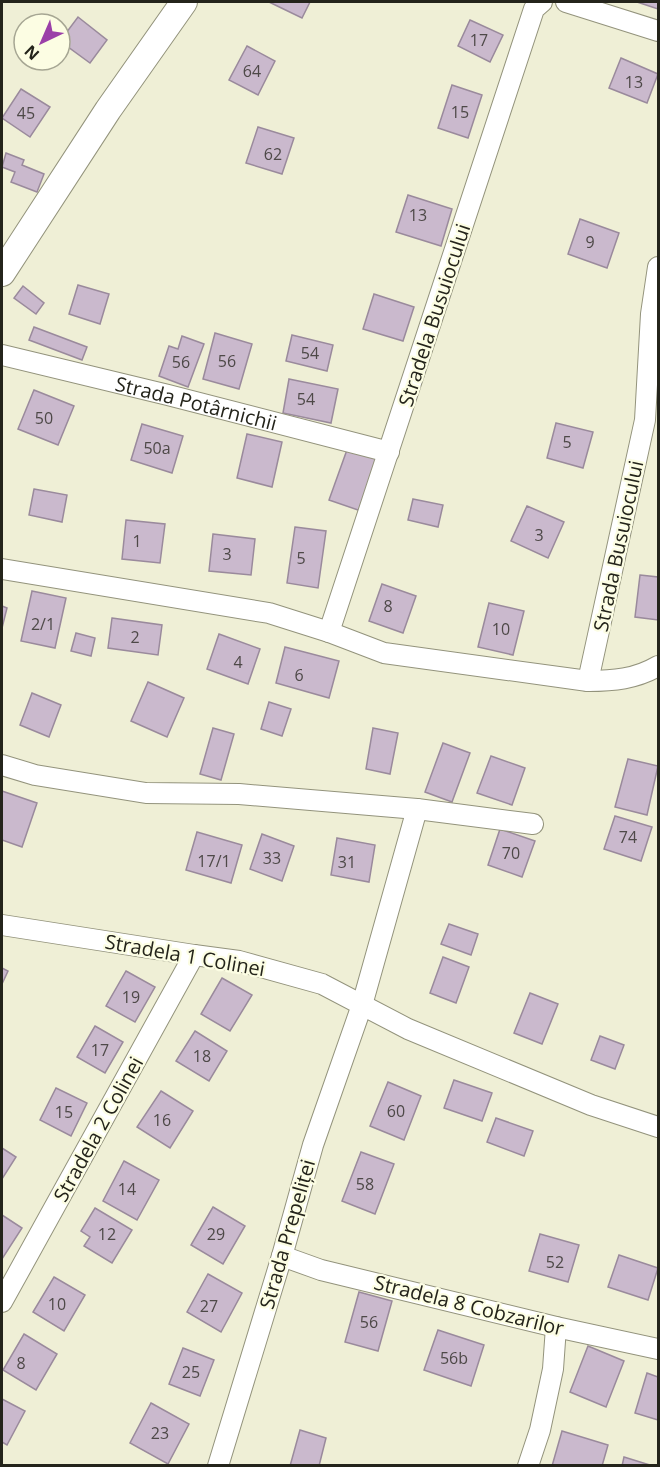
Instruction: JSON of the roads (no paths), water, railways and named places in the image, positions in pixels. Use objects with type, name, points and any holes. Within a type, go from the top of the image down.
[{"type":"street","points":[[2,273],[108,110],[184,2]]},
{"type":"street","name":"Stradela Busuiocului","points":[[329,632],[534,9],[542,2]]},
{"type":"street","points":[[566,2],[658,31]]},
{"type":"street","name":"Strada Busuiocului","points":[[588,681],[645,420],[651,314],[658,267]]},
{"type":"street","name":"Strada Potârnichii","points":[[2,355],[389,452]]},
{"type":"street","points":[[2,569],[269,613],[384,653],[588,681],[627,679],[658,666]]},
{"type":"street","points":[[2,765],[35,775],[146,793],[239,794],[417,809],[533,824]]},
{"type":"street","name":"Strada Prepeliței","points":[[218,1466],[313,1145],[362,1005],[417,809]]},
{"type":"street","name":"Stradela 1 Colinei","points":[[2,924],[194,956],[239,961],[322,984],[362,1005]]},
{"type":"street","name":"Stradela 2 Colinei","points":[[2,1302],[194,956]]},
{"type":"street","points":[[362,1005],[408,1029],[591,1105],[658,1126]]},
{"type":"street","name":"Stradela 8 Cobzarilor","points":[[282,1256],[321,1270],[556,1327],[658,1349]]},
{"type":"street","points":[[528,1466],[540,1430],[554,1369],[556,1327]]}]
